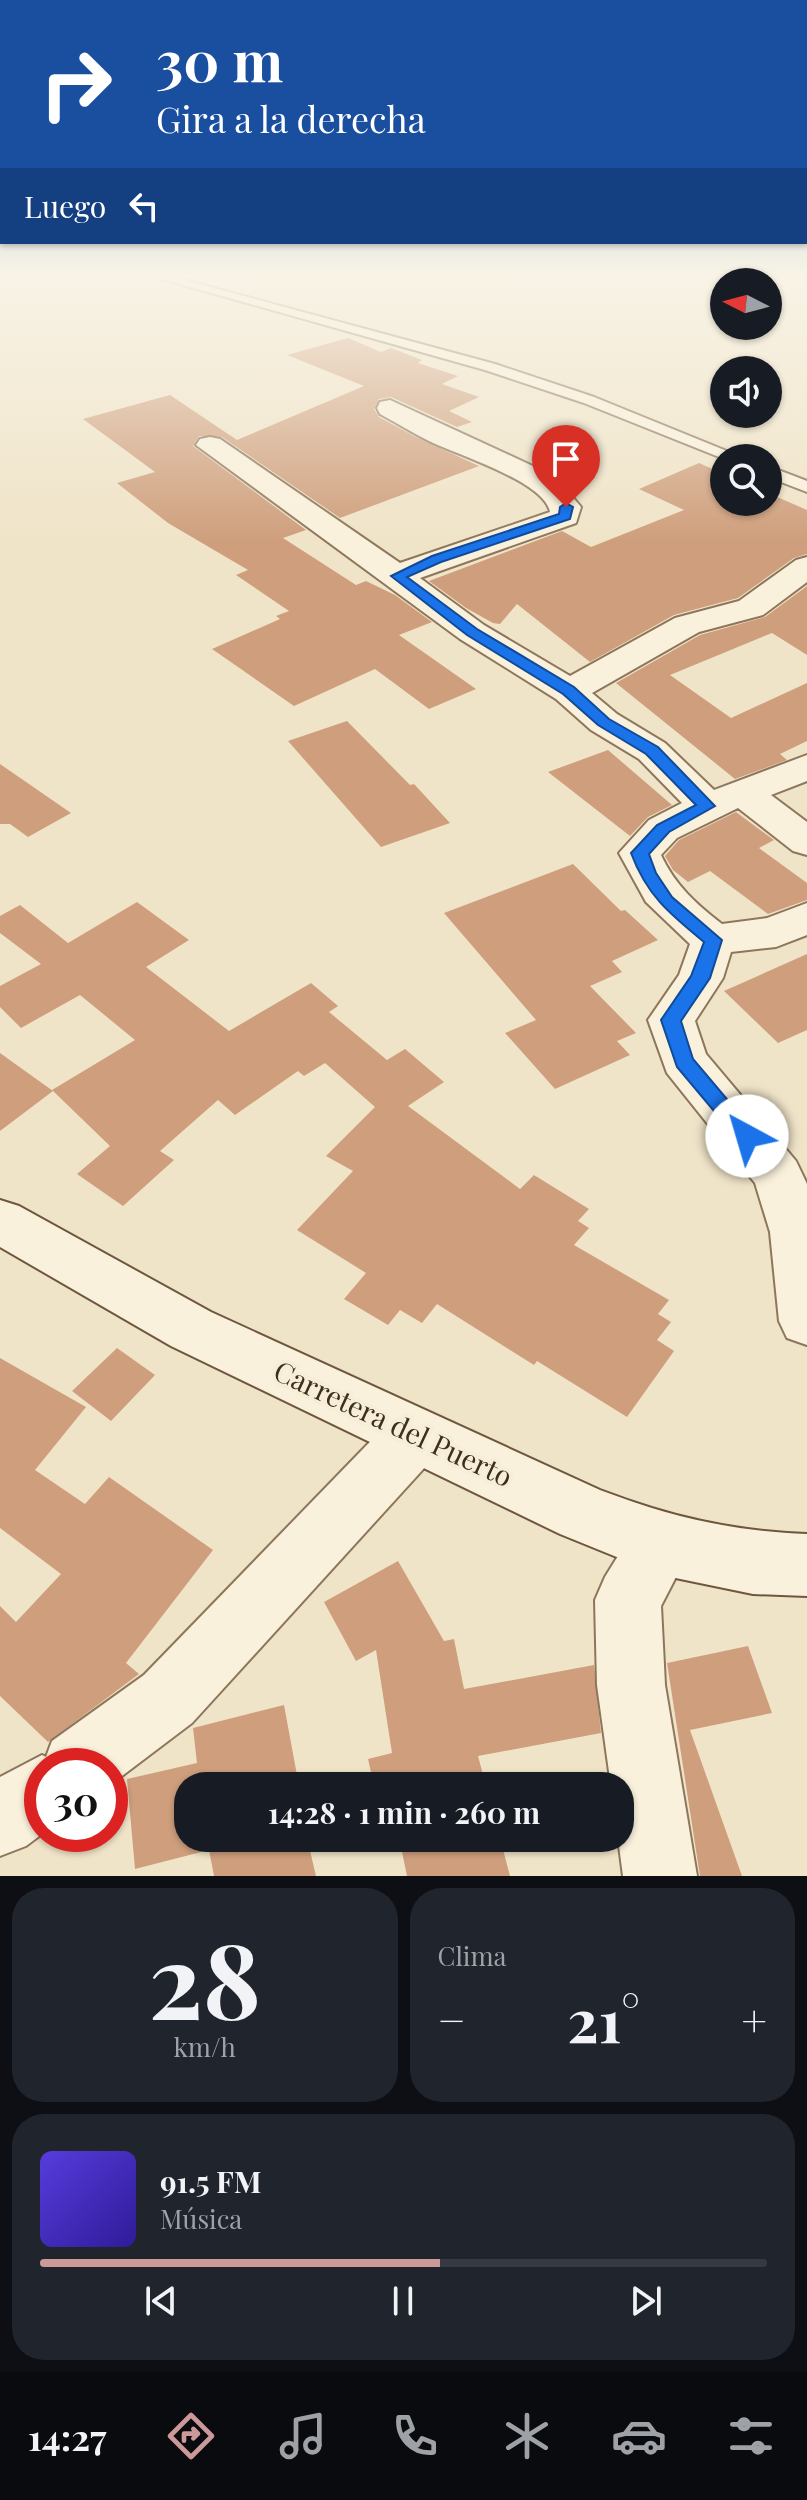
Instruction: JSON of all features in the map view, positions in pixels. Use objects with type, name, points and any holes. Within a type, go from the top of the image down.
[{"type":"street","points":[[390,408],[437,434],[522,473],[558,495],[566,507],[565,517],[437,559],[397,576]]},
{"type":"street","points":[[210,445],[472,632],[569,691],[604,722],[725,800],[807,842]]},
{"type":"street","points":[[569,691],[687,625],[751,608],[807,567]]},
{"type":"street","points":[[807,767],[663,829],[640,853],[647,873],[665,901],[713,940],[776,932],[807,917]]},
{"type":"street","points":[[713,940],[700,978],[671,1020],[684,1061],[778,1175],[797,1232],[807,1321]]},
{"type":"street","name":"Carretera del Puerto","points":[[0,1221],[191,1329],[582,1513],[661,1544],[753,1563],[807,1565]]},
{"type":"street","points":[[101,1748],[168,1699],[416,1435]]},
{"type":"street","points":[[660,1876],[631,1685],[628,1600],[661,1544]]},
{"type":"street","points":[[0,1820],[24,1803]]},
{"type":"lane","points":[[485,366],[589,400],[710,448]]},
{"type":"lane","points":[[782,477],[807,487]]},
{"type":"building","points":[[313,366],[426,366],[458,376],[442,384],[479,397],[449,411],[472,422],[457,427],[391,397],[379,399],[374,409],[379,417],[479,466],[340,518],[222,437],[199,436],[193,446],[306,530],[283,538],[356,585],[366,581],[395,595],[432,622],[399,635],[476,689],[429,709],[375,669],[294,706],[212,649],[280,619],[276,616],[289,611],[236,575],[248,570],[168,523],[117,483],[155,472],[83,419],[170,395],[237,440],[364,386]]},
{"type":"building","points":[[699,463],[710,468],[710,516],[782,516],[782,499],[807,510],[807,554],[794,558],[738,598],[674,615],[590,662],[517,604],[500,624],[493,623],[429,581],[562,531],[591,547],[684,510],[639,489]]},
{"type":"building","points":[[807,586],[807,655],[772,633],[670,675],[731,718],[807,683],[807,741],[780,754],[787,760],[735,779],[616,683],[700,635],[765,617]]},
{"type":"building","points":[[347,721],[450,823],[381,847],[288,741]]},
{"type":"building","points":[[608,750],[672,805],[648,817],[630,836],[548,772]]},
{"type":"building","points":[[0,764],[71,813],[28,837],[10,824],[0,824]]},
{"type":"building","points":[[736,812],[774,840],[759,848],[807,883],[807,900],[768,914],[710,871],[688,882],[673,870],[665,856],[679,840]]},
{"type":"building","points":[[573,864],[621,911],[625,910],[658,940],[612,961],[622,972],[590,986],[636,1033],[617,1041],[630,1055],[555,1089],[505,1033],[536,1020],[444,913]]},
{"type":"building","points":[[137,902],[189,940],[146,967],[229,1031],[311,983],[338,1006],[329,1012],[387,1060],[405,1049],[444,1082],[408,1106],[520,1189],[534,1175],[589,1209],[578,1221],[589,1228],[574,1245],[669,1300],[658,1314],[671,1322],[657,1340],[674,1351],[627,1417],[537,1361],[534,1365],[437,1304],[422,1323],[400,1310],[388,1325],[344,1299],[366,1273],[297,1230],[353,1171],[326,1156],[375,1107],[325,1063],[304,1076],[298,1071],[235,1115],[218,1100],[160,1151],[174,1160],[123,1206],[77,1174],[110,1146],[52,1090],[135,1040],[80,995],[21,1028],[0,1007],[0,986],[41,964],[0,933],[0,916],[20,905],[68,943]]},
{"type":"building","points":[[807,954],[807,1030],[778,1043],[724,991]]},
{"type":"building","points":[[0,1053],[53,1091],[0,1131]]},
{"type":"building","points":[[117,1348],[155,1375],[111,1421],[72,1391]]},
{"type":"building","points":[[0,1358],[86,1407],[35,1470],[85,1504],[109,1477],[213,1550],[126,1663],[139,1674],[48,1742],[0,1696],[0,1606],[16,1622],[61,1574],[0,1528]]},
{"type":"building","points":[[398,1561],[444,1641],[454,1639],[464,1689],[594,1665],[601,1733],[478,1756],[482,1772],[371,1772],[368,1759],[392,1753],[376,1650],[356,1661],[324,1602]]},
{"type":"building","points":[[748,1646],[772,1713],[690,1730],[742,1876],[700,1876],[667,1663]]},
{"type":"building","points":[[284,1705],[296,1772],[174,1772],[174,1852],[201,1852],[135,1869],[128,1779],[197,1763],[193,1728]]},
{"type":"building","points":[[209,1852],[310,1852],[316,1876],[214,1876]]},
{"type":"building","points":[[402,1852],[504,1852],[510,1876],[407,1876]]},
{"type":"route","points":[[566,507],[565,517],[437,559],[397,576],[472,632],[569,691],[604,722],[652,751],[707,806],[663,829],[640,853],[647,873],[665,901],[713,940],[700,978],[671,1020],[684,1061],[747,1136]]}]
